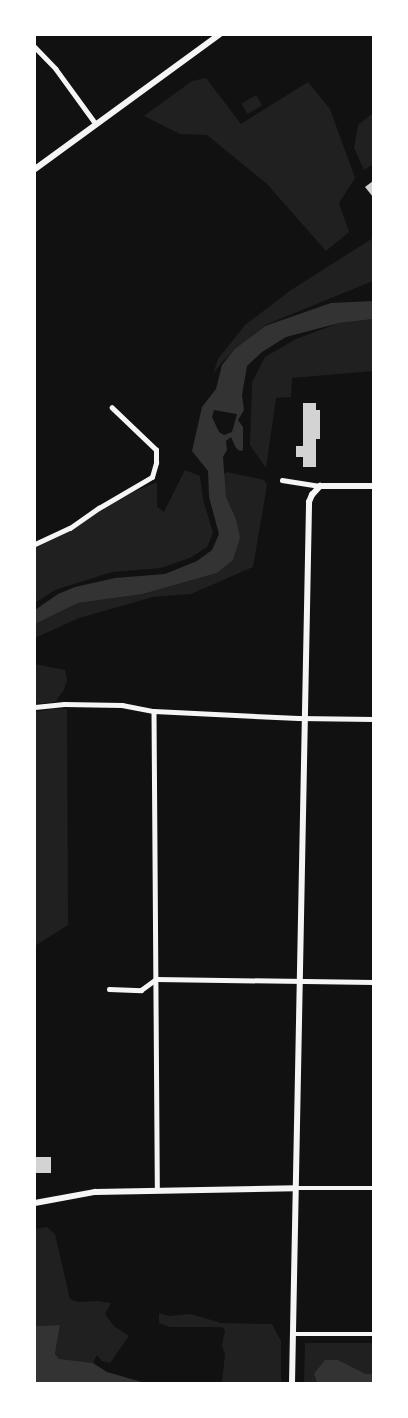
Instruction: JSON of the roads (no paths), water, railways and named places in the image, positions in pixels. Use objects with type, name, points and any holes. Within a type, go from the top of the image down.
[{"type":"main road","points":[[35,169],[219,35]]},
{"type":"street","points":[[35,47],[56,69],[96,124]]},
{"type":"street","points":[[35,544],[70,528],[99,508],[152,477],[156,463],[156,450],[112,408]]},
{"type":"street","points":[[282,480],[318,487],[373,486]]},
{"type":"street","points":[[292,1383],[309,502],[318,487]]},
{"type":"street","points":[[35,707],[64,704],[122,706],[154,712],[373,719]]},
{"type":"street","points":[[154,712],[157,1190]]},
{"type":"street","points":[[109,989],[141,990],[156,980],[373,982]]},
{"type":"street","points":[[35,1203],[95,1192],[373,1188]]},
{"type":"street","points":[[292,1334],[373,1334]]}]
